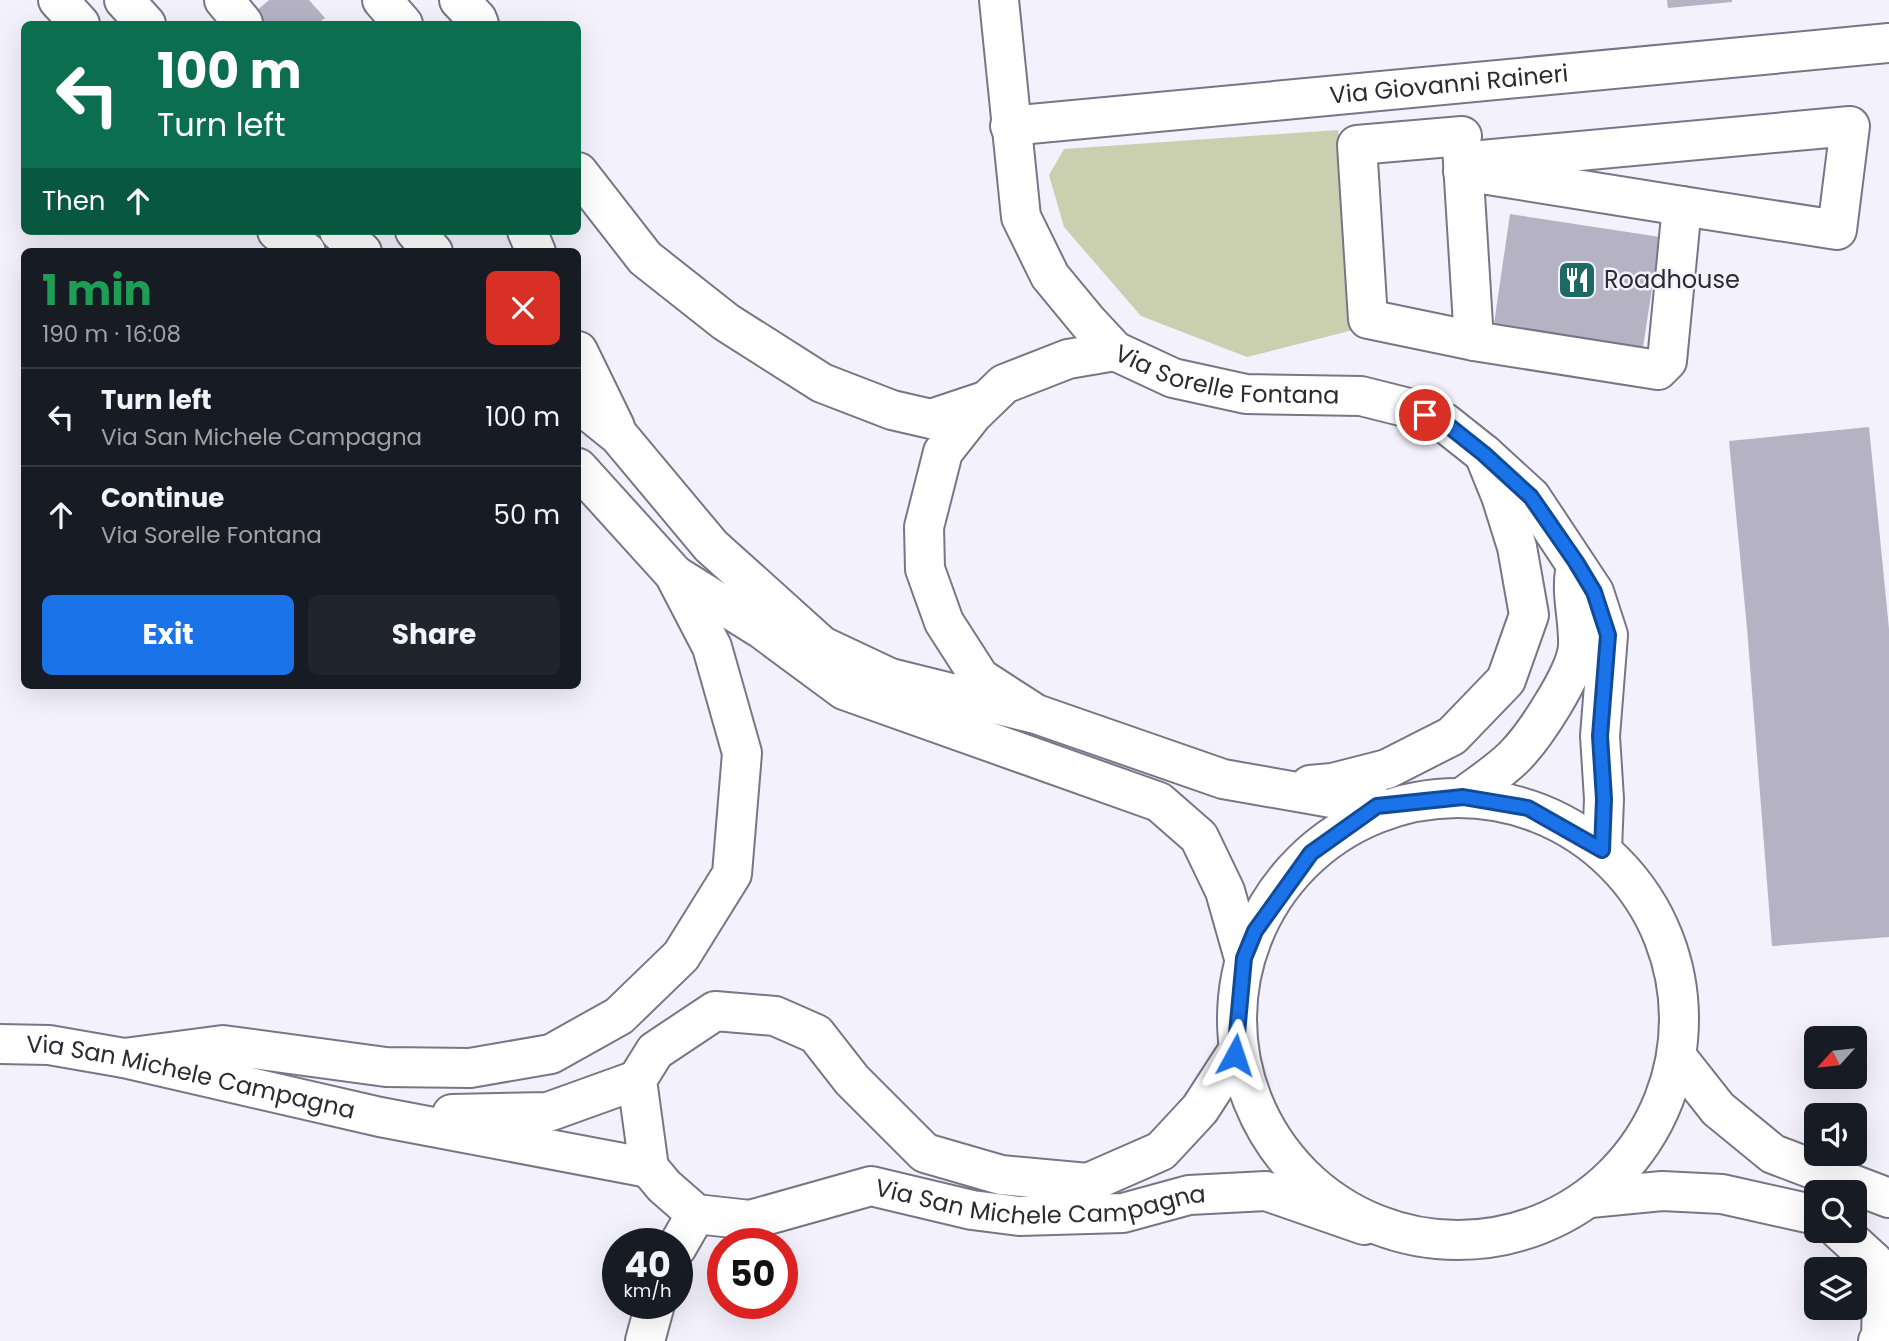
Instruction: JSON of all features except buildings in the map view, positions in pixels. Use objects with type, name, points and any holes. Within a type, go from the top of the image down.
[{"type":"main road","points":[[58,0],[77,21]]},
{"type":"main road","points":[[124,0],[143,21]]},
{"type":"main road","points":[[382,0],[400,21]]},
{"type":"main road","name":"Via Sorelle Fontana","points":[[999,0],[1021,216],[1050,276],[1115,351],[1173,378],[1246,394],[1361,396],[1405,407],[1445,423],[1531,497],[1576,562]]},
{"type":"main road","name":"Via Giovanni Raineri","points":[[1010,126],[1889,43]]},
{"type":"main road","points":[[1458,85],[1474,341]]},
{"type":"main road","points":[[1463,156],[1850,126],[1837,230],[1682,206],[1463,156],[1357,145],[1368,319],[1474,341],[1658,370],[1667,360],[1682,206]]},
{"type":"main road","points":[[581,176],[645,258],[726,321],[822,383],[892,410],[931,419],[987,401]]},
{"type":"main road","points":[[283,235],[300,248]]},
{"type":"main road","points":[[343,235],[358,248]]},
{"type":"main road","points":[[1036,714],[980,678],[944,622],[925,569],[924,527],[943,452],[973,414],[1004,384],[1068,359],[1115,351]]},
{"type":"main road","points":[[581,357],[619,436]]},
{"type":"main road","points":[[581,405],[619,436],[711,546],[822,646],[890,678],[1036,714],[1223,779],[1377,806]]},
{"type":"main road","points":[[1272,788],[1332,783],[1387,769],[1452,736],[1506,680],[1529,615],[1517,547],[1484,454]]},
{"type":"main road","points":[[124,1058],[223,1045],[386,1066],[470,1068],[551,1054],[620,1016],[681,956],[732,874],[742,753],[712,647],[674,574],[581,471]]},
{"type":"main road","points":[[1463,797],[1514,757],[1545,718],[1562,690],[1578,648],[1572,588],[1576,562]]},
{"type":"main road","points":[[1576,562],[1594,592],[1608,635],[1600,736],[1604,799],[1602,850]]},
{"type":"main road","points":[[674,574],[763,630],[844,690],[1159,802],[1199,837],[1225,891],[1244,958]]},
{"type":"main road","name":"Via San Michele Campagna","points":[[380,1116],[548,1112],[637,1080],[655,1051],[715,1011],[775,1016],[816,1034],[852,1080],[925,1153],[1001,1175],[1088,1183],[1161,1151],[1200,1109],[1235,1055],[1244,958],[1255,931],[1311,853],[1377,806],[1463,797],[1528,808],[1602,850],[1653,914],[1678,989],[1677,1057],[1658,1118],[1627,1163],[1590,1198]]},
{"type":"main road","name":"Via San Michele Campagna","points":[[0,1044],[49,1045],[124,1058],[380,1116],[649,1168]]},
{"type":"main road","name":"Via San Michele Campagna","points":[[1235,1055],[1275,1144],[1307,1182],[1364,1225]]},
{"type":"main road","points":[[1677,1057],[1717,1109],[1773,1154],[1889,1198]]},
{"type":"main road","points":[[637,1080],[649,1168],[664,1186],[696,1214],[688,1228]]},
{"type":"main road","name":"Via San Michele Campagna","points":[[696,1214],[750,1220],[872,1186],[972,1210],[1019,1216],[1123,1213],[1189,1195],[1266,1191],[1364,1225],[1437,1240],[1492,1239],[1590,1198],[1662,1191],[1722,1194],[1804,1212]]},
{"type":"main road","points":[[1867,1217],[1889,1217]]},
{"type":"main road","points":[[1853,1243],[1882,1269],[1881,1337],[1878,1341]]},
{"type":"main road","points":[[645,1341],[651,1319]]},
{"type":"green space","points":[[1338,130],[1353,330],[1247,357],[1141,316],[1064,227],[1049,175],[1064,149]]},
{"type":"place","name":"Roadhouse","points":[[1577,280]]},
{"type":"route","points":[[1235,1055],[1244,958],[1255,931],[1311,853],[1377,806],[1463,797],[1528,808],[1602,850],[1604,799],[1600,736],[1608,635],[1594,592],[1531,497],[1445,423],[1425,415]]}]
